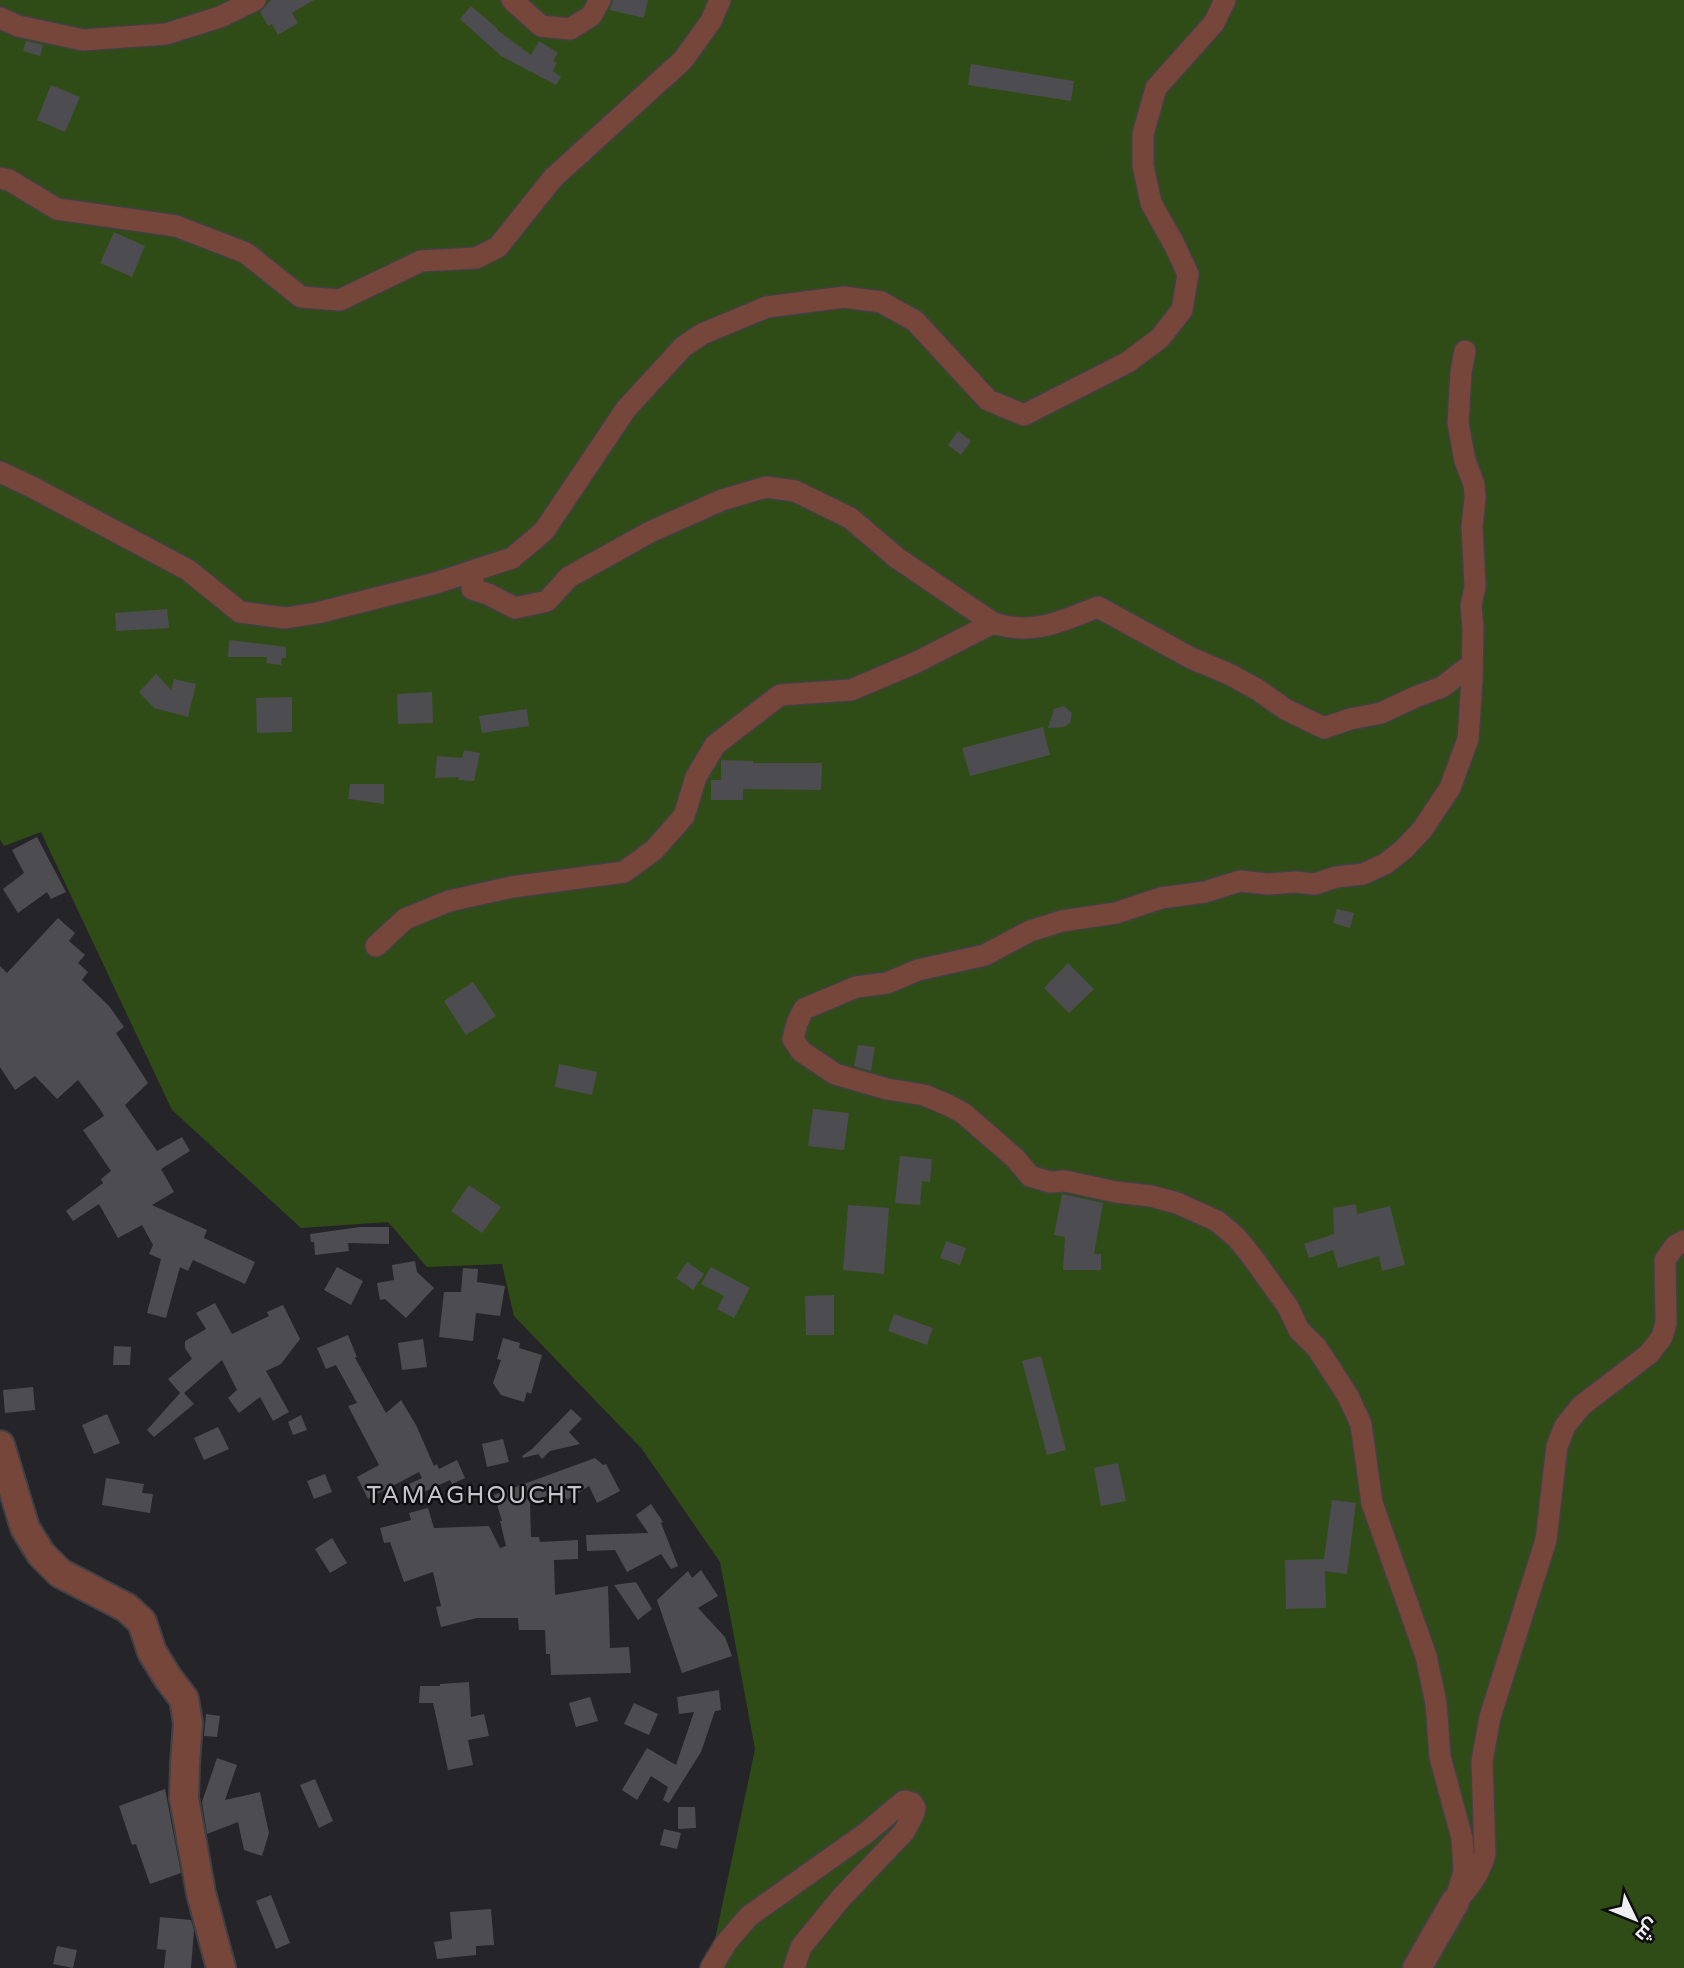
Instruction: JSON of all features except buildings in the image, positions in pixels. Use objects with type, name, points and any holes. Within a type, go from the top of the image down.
[{"type":"street","points":[[0,18],[18,26],[83,40],[166,34],[220,18],[255,0]]},
{"type":"street","points":[[512,0],[541,26],[570,29],[591,16],[600,0]]},
{"type":"street","points":[[0,178],[9,180],[57,209],[176,226],[246,253],[301,297],[340,300],[421,261],[476,258],[498,247],[553,178],[683,60],[711,21],[719,0]]},
{"type":"street","points":[[0,472],[188,570],[240,612],[285,618],[317,613],[436,583],[512,558],[544,531],[626,409],[683,347],[702,334],[768,307],[844,297],[881,302],[915,321],[988,400],[1024,415],[1128,362],[1160,338],[1182,310],[1188,274],[1151,203],[1143,164],[1143,134],[1156,88],[1214,23],[1225,0]]},
{"type":"street","points":[[1417,1968],[1455,1902],[1464,1872],[1462,1838],[1440,1757],[1436,1703],[1426,1656],[1372,1503],[1361,1424],[1348,1396],[1317,1348],[1299,1330],[1288,1307],[1253,1258],[1237,1238],[1217,1221],[1177,1203],[1151,1196],[1065,1181],[1050,1182],[1030,1175],[1015,1158],[963,1113],[924,1096],[835,1074],[801,1051],[793,1039],[804,1009],[856,986],[887,983],[918,970],[985,955],[1030,931],[1062,921],[1116,913],[1161,898],[1205,892],[1241,881],[1315,884],[1336,877],[1363,874],[1385,864],[1403,850],[1422,830],[1450,788],[1468,739],[1473,628],[1471,606],[1475,586],[1472,526],[1475,498],[1474,484],[1461,441],[1458,408],[1465,351]]},
{"type":"street","points":[[474,571],[472,590],[488,594],[515,608],[547,601],[569,577],[650,532],[722,500],[766,487],[795,491],[850,518],[897,558],[993,623],[1009,628],[1041,628],[1098,607],[1191,658],[1231,675],[1284,709],[1324,728],[1381,713],[1442,687],[1472,664]]},
{"type":"street","points":[[376,946],[405,919],[449,901],[512,887],[624,872],[654,850],[684,816],[696,777],[715,745],[780,695],[851,690],[918,662],[993,623]]},
{"type":"street","points":[[1455,1902],[1475,1881],[1485,1854],[1482,1761],[1485,1739],[1546,1540],[1557,1446],[1565,1426],[1581,1406],[1650,1354],[1662,1338],[1665,1323],[1665,1260],[1675,1246],[1684,1241]]},
{"type":"street","points":[[0,1445],[26,1528],[41,1554],[60,1573],[127,1608],[142,1622],[152,1652],[184,1699],[188,1723],[184,1798],[201,1893],[221,1968]]},
{"type":"street","points":[[711,1968],[726,1943],[749,1916],[866,1833],[904,1801],[912,1803],[914,1813],[904,1832],[841,1898],[801,1947],[794,1968]]},
{"type":"green space","points":[[0,0],[1684,0],[1684,1968],[709,1968],[755,1749],[720,1562],[642,1449],[514,1316],[502,1264],[427,1267],[388,1222],[301,1228],[172,1110],[41,832],[4,846],[0,840]]},
{"type":"district","name":"TAMAGHOUCHT","points":[[475,1495]]}]
